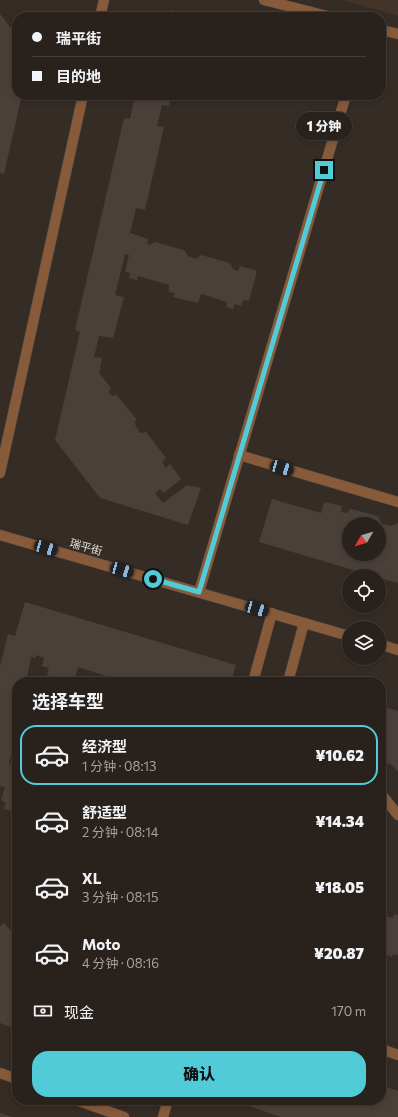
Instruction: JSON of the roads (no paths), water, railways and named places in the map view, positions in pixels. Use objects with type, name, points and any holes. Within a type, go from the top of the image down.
[{"type":"street","points":[[101,12],[104,0]]},
{"type":"street","points":[[264,0],[311,12]]},
{"type":"street","points":[[386,31],[398,34]]},
{"type":"street","points":[[0,473],[82,100]]},
{"type":"street","points":[[199,592],[345,100]]},
{"type":"street","points":[[239,455],[398,502]]},
{"type":"street","name":"瑞平街","points":[[0,535],[342,634]]},
{"type":"street","points":[[255,677],[272,613]]},
{"type":"street","points":[[289,677],[304,623]]},
{"type":"street","points":[[386,646],[398,650]]},
{"type":"street","points":[[386,800],[398,815]]},
{"type":"street","points":[[386,1051],[398,1055]]},
{"type":"street","points":[[0,1073],[12,1077]]},
{"type":"street","points":[[90,1105],[124,1117]]},
{"type":"street","points":[[163,1117],[167,1105]]}]
